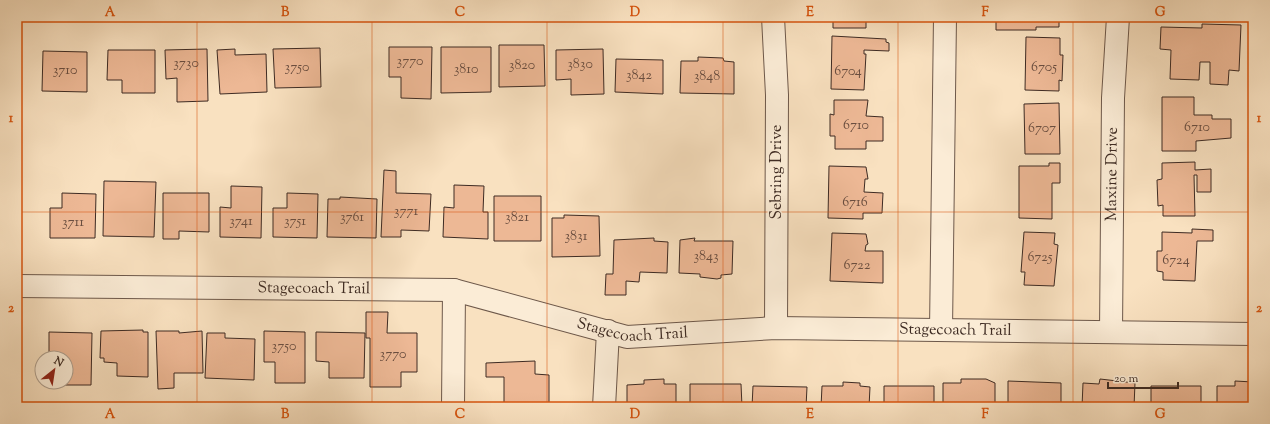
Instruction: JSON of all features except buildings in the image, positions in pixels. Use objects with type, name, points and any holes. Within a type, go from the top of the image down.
[{"type":"street","name":"Sebring Drive","points":[[773,17],[777,95],[776,328]]},
{"type":"street","points":[[941,330],[945,17]]},
{"type":"street","name":"Maxine Drive","points":[[1111,332],[1113,98],[1118,17]]},
{"type":"street","name":"Stagecoach Trail","points":[[17,286],[454,290],[627,337],[776,328],[1253,334]]},
{"type":"street","points":[[453,407],[454,290]]},
{"type":"street","points":[[604,407],[608,331]]}]
